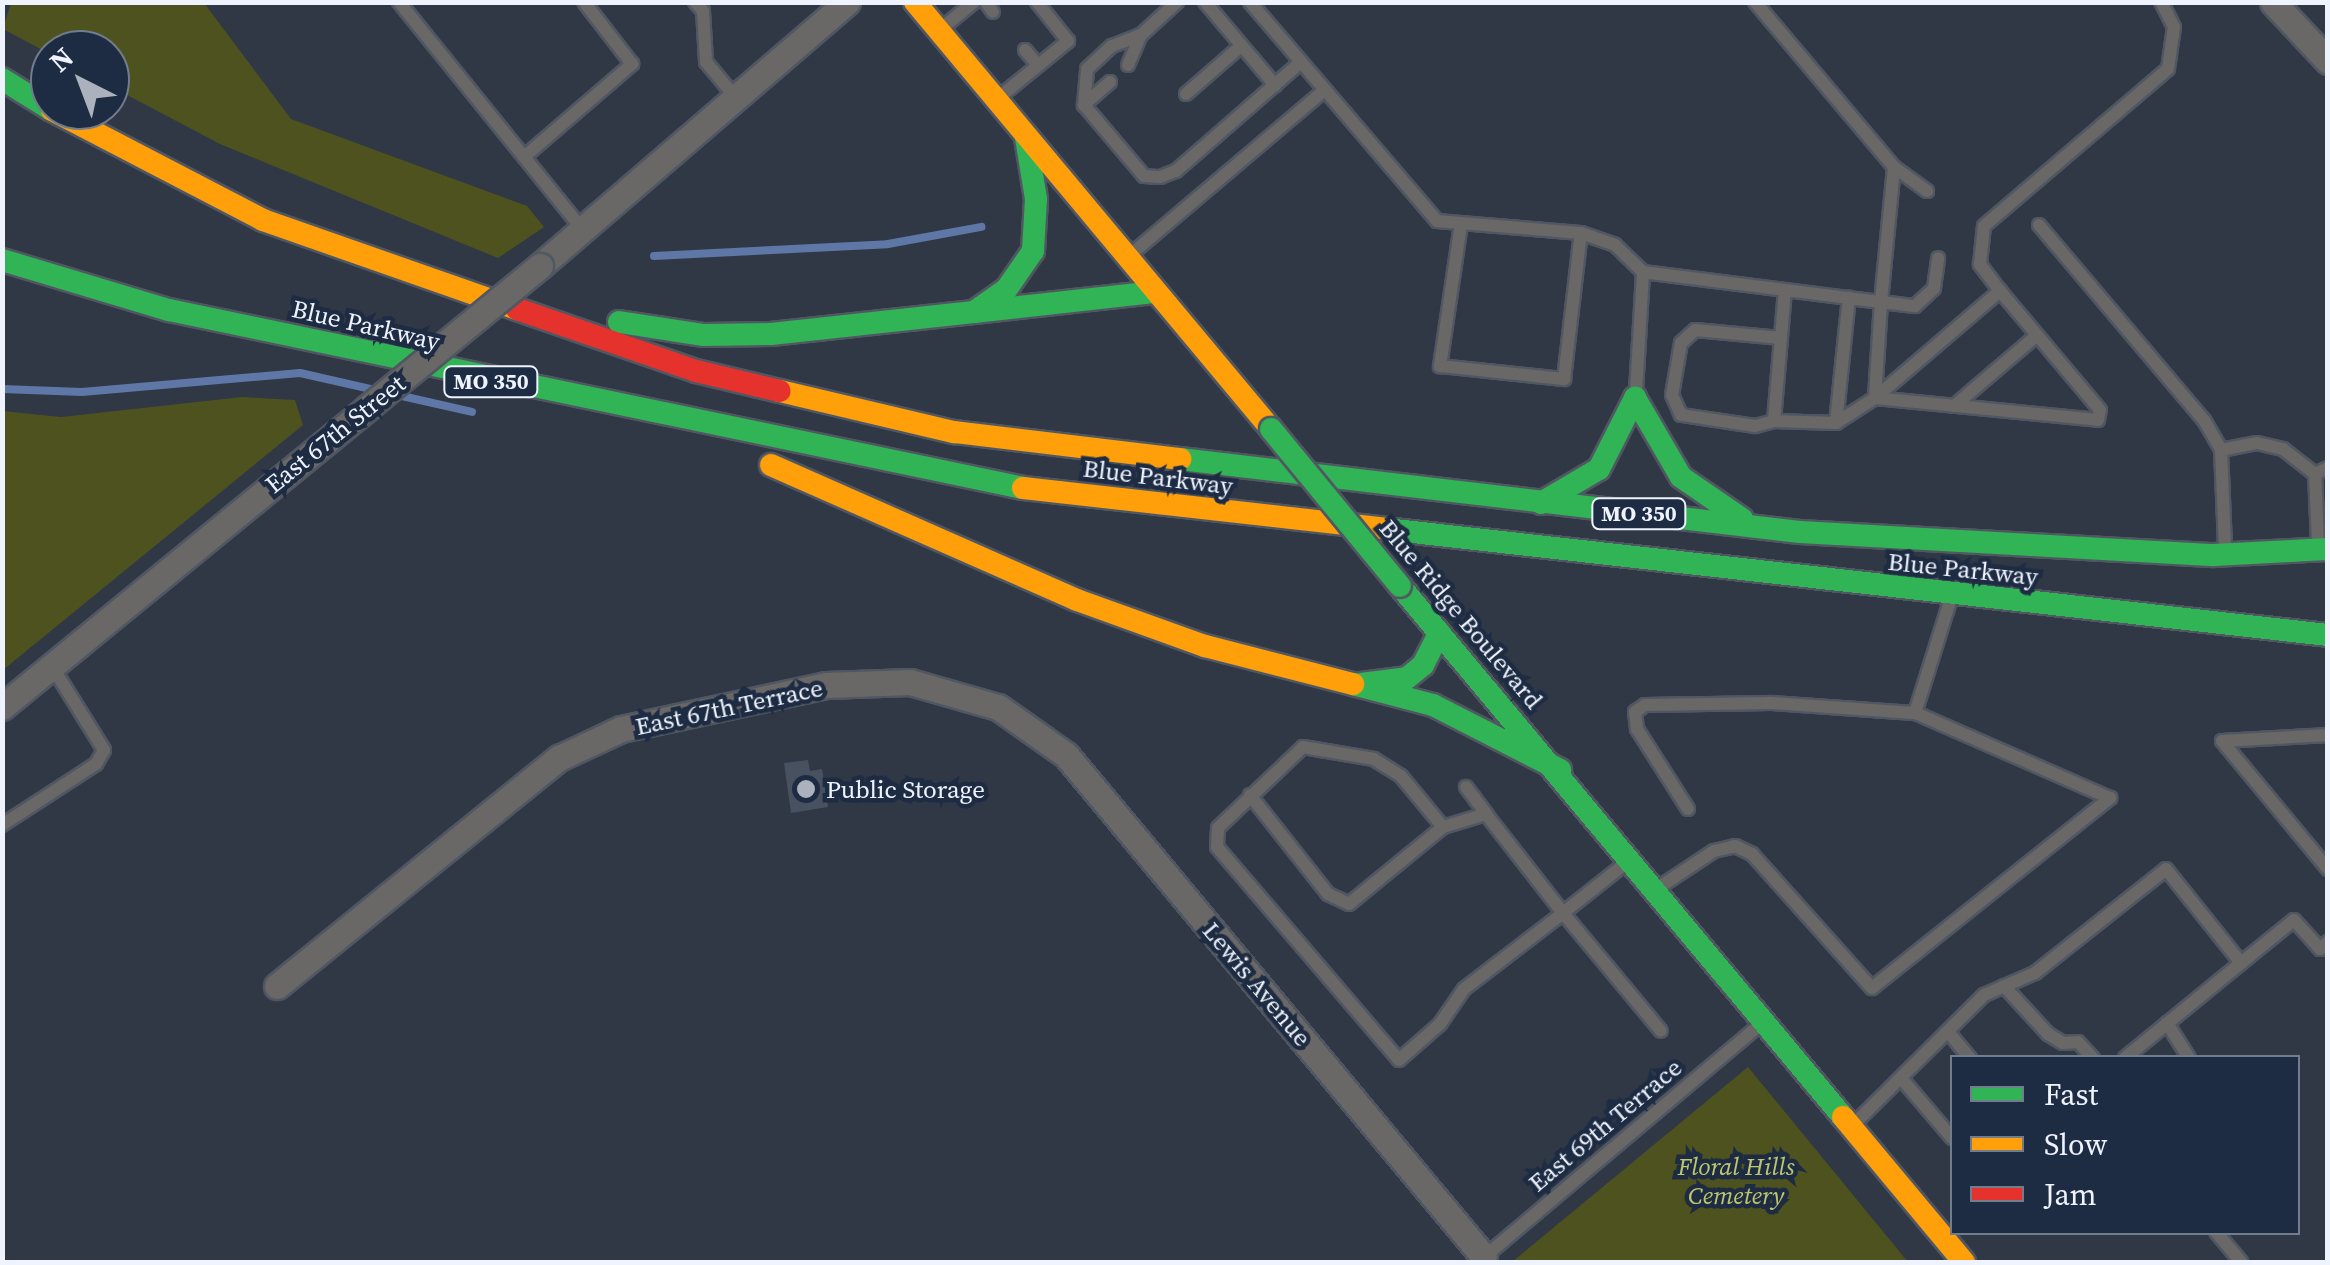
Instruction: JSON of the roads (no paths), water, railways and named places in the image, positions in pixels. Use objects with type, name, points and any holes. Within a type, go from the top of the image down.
[{"type":"main road","name":"Blue Ridge Boulevard","points":[[915,2],[1400,586],[1560,770],[1850,1128],[1950,1233]]},
{"type":"main road","name":"Blue Parkway","points":[[2,80],[30,97]]},
{"type":"main road","name":"Blue Parkway","points":[[88,130],[176,179],[263,220],[376,260],[696,370],[954,432],[1096,452],[1752,526],[2225,554],[2323,549]]},
{"type":"main road","points":[[974,312],[1006,290],[1033,251],[1036,199],[1026,138]]},
{"type":"main road","points":[[176,179],[269,202],[553,305],[636,326],[772,334],[1156,292]]},
{"type":"main road","name":"Blue Parkway","points":[[2,260],[153,306],[555,396],[985,484],[2328,635]]},
{"type":"main road","points":[[555,396],[830,486],[1146,626],[1460,716],[1560,770]]},
{"type":"main road","points":[[1541,503],[1599,469],[1635,398]]},
{"type":"main road","points":[[1635,398],[1680,478],[1752,526]]},
{"type":"main road","points":[[1349,682],[1379,686],[1407,678],[1423,665],[1439,632]]},
{"type":"main road","name":"Blue Ridge Boulevard","points":[[1955,1238],[1964,1262]]},
{"type":"street","name":"East 67th Street","points":[[2,707],[540,266],[847,2]]},
{"type":"street","points":[[2273,2],[2328,61]]},
{"type":"street","name":"East 67th Terrace","points":[[277,986],[508,796],[560,758],[621,728],[826,685],[910,682],[1021,720]]},
{"type":"street","name":"Lewis Avenue","points":[[1021,720],[1066,755],[1481,1260]]},
{"type":"lane","points":[[399,2],[582,230]]},
{"type":"lane","points":[[524,157],[632,64],[584,2]]},
{"type":"lane","points":[[695,2],[703,12],[706,62],[736,98]]},
{"type":"lane","points":[[938,32],[974,2]]},
{"type":"lane","points":[[996,101],[1068,41],[1036,2]]},
{"type":"lane","points":[[1177,2],[1141,35],[1112,46],[1087,68],[1084,106],[1144,176],[1160,178],[1176,171],[1301,62]]},
{"type":"lane","points":[[1205,2],[1274,85]]},
{"type":"lane","points":[[1250,2],[1437,220],[1580,234],[1616,245],[1643,272],[1915,306],[1934,288],[1938,258]]},
{"type":"lane","points":[[1755,2],[1894,167],[1927,191]]},
{"type":"lane","points":[[1875,398],[2098,420],[2100,410],[1980,264],[1984,226],[2168,69],[2174,28],[2161,2]]},
{"type":"lane","points":[[1128,65],[1141,35]]},
{"type":"lane","points":[[1186,94],[1241,46]]},
{"type":"lane","points":[[1025,50],[1038,65]]},
{"type":"lane","points":[[1084,106],[1110,82]]},
{"type":"lane","points":[[1127,258],[1325,90]]},
{"type":"lane","points":[[1875,398],[1894,167]]},
{"type":"lane","points":[[1461,224],[1440,366],[1564,379],[1580,234]]},
{"type":"lane","points":[[2039,225],[2204,420],[2221,450],[2225,554]]},
{"type":"lane","points":[[1635,398],[1643,272]]},
{"type":"lane","points":[[1774,421],[1784,290]]},
{"type":"lane","points":[[1780,338],[1695,330],[1681,343],[1672,394],[1681,414],[1755,426],[1774,421],[1836,423],[1875,398],[2000,291]]},
{"type":"lane","points":[[1836,423],[1849,298]]},
{"type":"lane","points":[[1954,406],[2038,335]]},
{"type":"lane","points":[[2221,450],[2257,443],[2282,449],[2321,471],[2323,549]]},
{"type":"lane","points":[[1916,713],[1952,594]]},
{"type":"lane","points":[[2,825],[96,764],[104,750],[52,666]]},
{"type":"lane","points":[[1656,890],[1714,852],[1735,846],[1752,854],[1872,988],[2110,798],[1916,713],[1770,703],[1645,705],[1635,712],[1637,729],[1688,809]]},
{"type":"lane","points":[[2328,734],[2222,741],[2328,870]]},
{"type":"lane","points":[[1443,828],[1400,776],[1374,758],[1303,748],[1218,828],[1217,847],[1399,1060],[1440,1024],[1464,990],[1632,858]]},
{"type":"lane","points":[[1466,787],[1661,1031]]},
{"type":"lane","points":[[1250,794],[1328,894],[1349,904],[1443,828],[1486,814]]},
{"type":"lane","points":[[1850,1128],[1984,995],[2035,973],[2166,869],[2241,963]]},
{"type":"lane","points":[[2129,1055],[2294,920],[2320,949],[2328,942]]},
{"type":"lane","points":[[2004,986],[2048,1034],[2063,1044],[2078,1042],[2090,1055]]},
{"type":"lane","name":"East 69th Terrace","points":[[1481,1260],[1762,1023]]},
{"type":"lane","points":[[2167,1023],[2186,1055]]},
{"type":"lane","points":[[1949,1033],[1967,1055]]},
{"type":"lane","points":[[1901,1078],[1950,1136]]},
{"type":"lane","points":[[2219,1235],[2242,1262]]},
{"type":"waterway","points":[[654,256],[888,244],[981,227]]},
{"type":"waterway","points":[[2,389],[82,392],[300,373],[380,391]]},
{"type":"waterway","points":[[393,394],[472,412]]},
{"type":"place","name":"Public Storage","points":[[806,789]]},
{"type":"park label","name":"Floral Hills Cemetery","points":[[1736,1182]]}]
